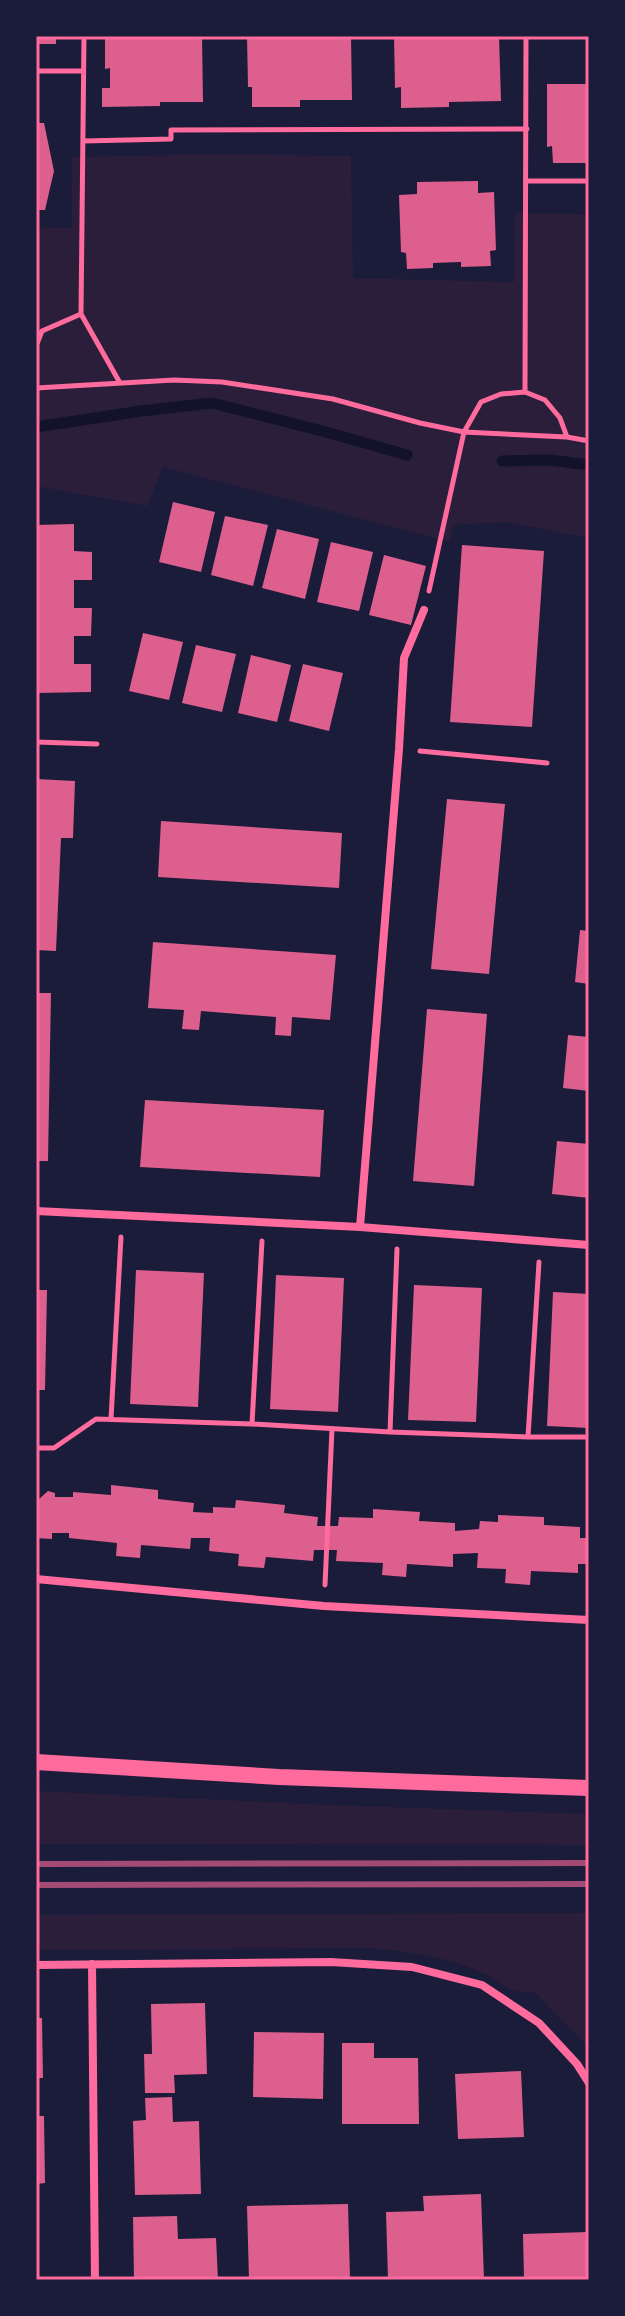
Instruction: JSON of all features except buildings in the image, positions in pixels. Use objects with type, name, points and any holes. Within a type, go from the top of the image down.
[{"type":"main road","points":[[36,1762],[279,1777],[589,1788]]},
{"type":"street","points":[[360,1227],[404,658],[424,610]]},
{"type":"street","points":[[36,1211],[360,1227],[589,1245]]},
{"type":"street","points":[[36,1579],[324,1606],[589,1620]]},
{"type":"street","points":[[36,1965],[331,1962],[412,1967],[482,1985],[539,2023],[577,2064],[589,2083]]},
{"type":"street","points":[[92,1964],[95,2280]]},
{"type":"path","points":[[84,36],[81,314],[120,383]]},
{"type":"path","points":[[525,392],[526,36]]},
{"type":"path","points":[[36,71],[83,71]]},
{"type":"path","points":[[83,141],[171,139],[171,130],[527,129]]},
{"type":"path","points":[[527,181],[589,181]]},
{"type":"path","points":[[36,346],[42,331],[81,314]]},
{"type":"path","points":[[36,388],[174,380],[222,382],[333,399],[464,432],[567,437],[589,441]]},
{"type":"path","points":[[424,610],[464,432],[481,402],[501,394],[525,392],[545,400],[560,418],[567,437]]},
{"type":"path","points":[[36,742],[97,744]]},
{"type":"path","points":[[399,749],[547,763]]},
{"type":"path","points":[[111,1419],[121,1234]]},
{"type":"path","points":[[252,1424],[262,1244]]},
{"type":"path","points":[[390,1432],[396,1258]]},
{"type":"path","points":[[528,1437],[539,1262]]},
{"type":"path","points":[[36,1448],[54,1448],[96,1419],[589,1437]]},
{"type":"path","points":[[324,1606],[332,1429]]},
{"type":"shaded area","points":[[221,154],[351,156],[353,278],[514,282],[515,213],[589,214],[589,538],[506,522],[454,525],[450,542],[163,467],[147,506],[36,486],[36,227],[72,228],[72,157]]},
{"type":"shaded area","points":[[36,1791],[589,1814],[589,1845],[36,1844]]},
{"type":"shaded area","points":[[589,1913],[589,2048],[535,1992],[512,1989],[465,1966],[424,1955],[368,1948],[36,1950],[36,1915]]},
{"type":"waterway","points":[[36,427],[212,403],[407,455]]},
{"type":"waterway","points":[[502,461],[550,460],[589,465]]},
{"type":"railway","points":[[36,1864],[589,1863]]},
{"type":"railway","points":[[36,1885],[589,1884]]}]
